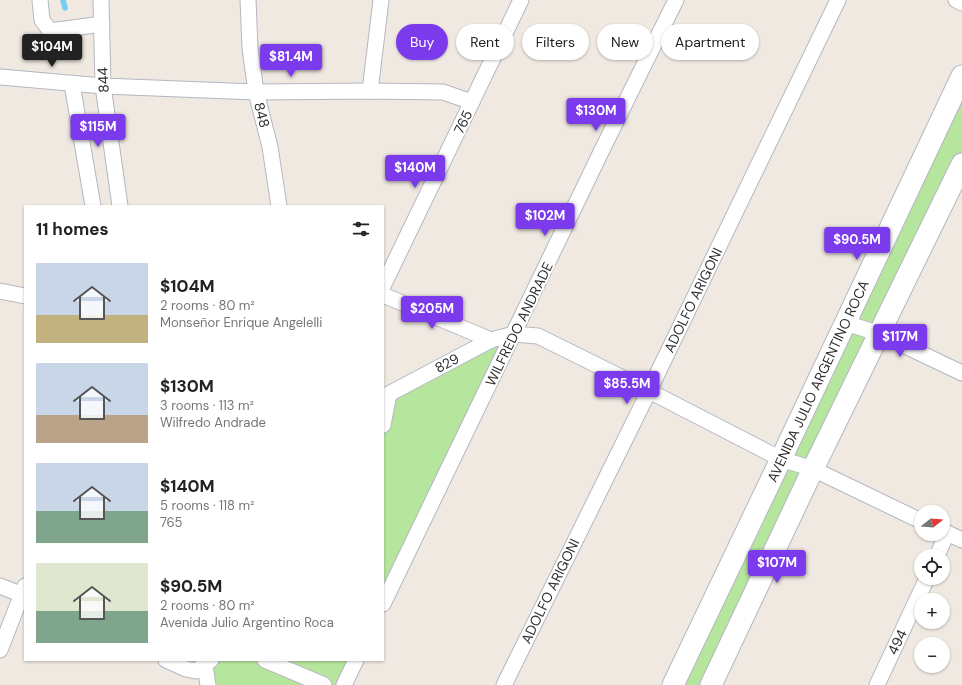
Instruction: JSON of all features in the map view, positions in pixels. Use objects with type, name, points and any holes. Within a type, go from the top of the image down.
[{"type":"main road","name":"AVENIDA JULIO ARGENTINO ROCA","points":[[673,685],[782,459],[962,76]]},
{"type":"main road","points":[[711,685],[813,469],[962,164]]},
{"type":"street","points":[[40,0],[42,20],[50,31],[102,24]]},
{"type":"street","name":"844","points":[[101,0],[102,86],[120,205]]},
{"type":"street","name":"848","points":[[248,0],[250,48],[256,92],[270,147],[279,205]]},
{"type":"street","points":[[370,91],[381,0]]},
{"type":"street","name":"765","points":[[384,284],[521,0]]},
{"type":"street","name":"WILFREDO ANDRADE","points":[[384,602],[676,0]]},
{"type":"street","name":"ADOLFO ARIGONI","points":[[504,685],[649,391],[838,0]]},
{"type":"street","points":[[956,0],[962,3]]},
{"type":"street","points":[[0,77],[102,86],[256,92],[443,92],[472,102]]},
{"type":"street","points":[[72,84],[93,205]]},
{"type":"street","points":[[0,291],[24,296]]},
{"type":"street","points":[[384,295],[491,340]]},
{"type":"street","points":[[846,323],[880,334],[962,373]]},
{"type":"street","name":"829","points":[[386,396],[491,340],[514,334],[538,336],[782,459],[813,469],[914,517]]},
{"type":"street","points":[[384,415],[386,396]]},
{"type":"street","points":[[950,534],[962,540]]},
{"type":"street","name":"494","points":[[877,685],[924,585]]},
{"type":"street","points":[[0,586],[24,592],[0,650]]},
{"type":"street","points":[[168,661],[186,669],[196,671],[207,662]]},
{"type":"street","points":[[267,661],[324,685]]},
{"type":"street","points":[[344,685],[356,661]]},
{"type":"street","points":[[207,662],[208,685]]},
{"type":"green space","points":[[962,76],[962,164],[711,685],[673,685]]},
{"type":"green space","points":[[514,334],[384,602],[384,420],[389,394]]},
{"type":"green space","points":[[204,661],[356,661],[344,685],[208,685]]},
{"type":"waterway","points":[[63,0],[65,8]]}]
